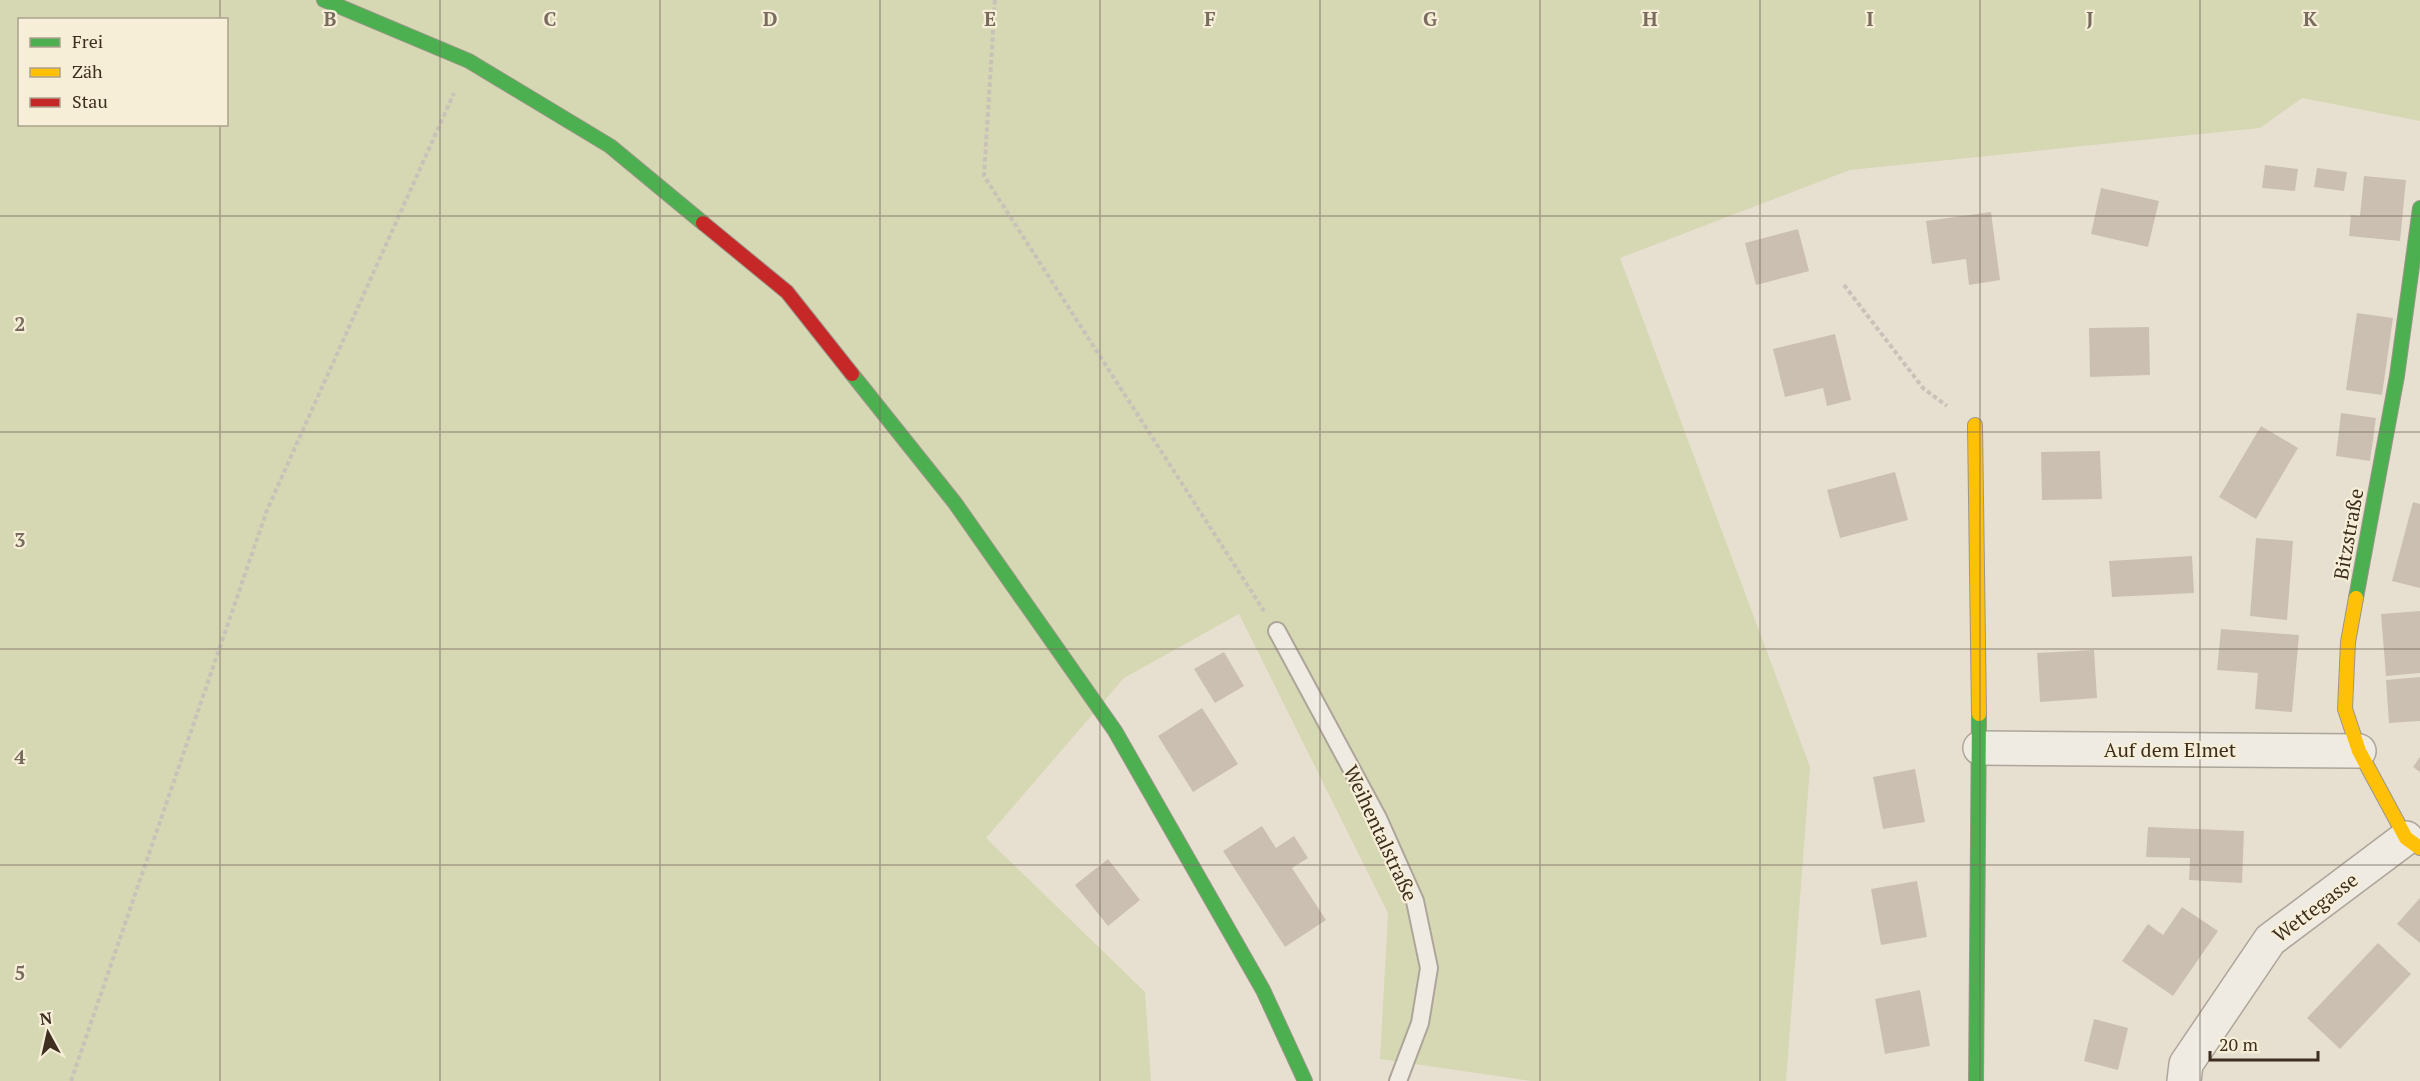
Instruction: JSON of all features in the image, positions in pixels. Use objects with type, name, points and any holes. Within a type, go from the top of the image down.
[{"type":"street","points":[[324,0],[469,61],[610,146],[787,292],[955,503],[1115,731],[1263,990],[1305,1081]]},
{"type":"street","name":"Bitzstraße","points":[[2413,843],[2359,751],[2345,708],[2348,642],[2414,285],[2420,208]]},
{"type":"street","points":[[1975,425],[1980,748],[1976,1081]]},
{"type":"street","name":"Auf dem Elmet","points":[[1980,748],[2359,751]]},
{"type":"street","name":"Wettegasse","points":[[2184,1081],[2186,1064],[2270,940],[2413,843]]},
{"type":"lane","name":"Weihentalstraße","points":[[1277,632],[1378,818],[1415,901],[1429,968],[1420,1023],[1398,1081]]},
{"type":"path","points":[[995,0],[984,177],[1277,632]]},
{"type":"path","points":[[71,1081],[267,510],[469,61]]},
{"type":"path","points":[[1844,285],[1923,388],[1975,425]]},
{"type":"green space","points":[[0,0],[2420,0],[2420,121],[2302,98],[2260,128],[1850,170],[1620,258],[1810,767],[1786,1081],[1531,1081],[1380,1059],[1388,913],[1239,614],[1124,678],[986,838],[1145,992],[1151,1081],[0,1081]]},
{"type":"building","points":[[2265,165],[2298,169],[2295,191],[2262,188]]},
{"type":"building","points":[[2317,168],[2347,172],[2344,191],[2314,187]]},
{"type":"building","points":[[2364,176],[2406,180],[2400,241],[2349,236],[2351,215],[2360,216]]},
{"type":"building","points":[[2101,188],[2159,201],[2148,247],[2091,234]]},
{"type":"building","points":[[1991,212],[2000,280],[1969,285],[1966,259],[1932,264],[1926,221]]},
{"type":"building","points":[[1798,229],[1809,271],[1756,285],[1745,243]]},
{"type":"building","points":[[2357,313],[2393,318],[2382,395],[2346,390]]},
{"type":"building","points":[[2149,327],[2150,375],[2090,377],[2089,328]]},
{"type":"building","points":[[1835,334],[1851,400],[1827,406],[1823,388],[1785,397],[1773,349]]},
{"type":"building","points":[[2341,413],[2376,418],[2370,461],[2336,456]]},
{"type":"building","points":[[2261,426],[2298,448],[2256,519],[2219,497]]},
{"type":"building","points":[[2100,451],[2102,499],[2042,500],[2041,452]]},
{"type":"building","points":[[1895,472],[1908,520],[1840,538],[1827,490]]},
{"type":"building","points":[[2413,502],[2420,504],[2420,588],[2392,581]]},
{"type":"building","points":[[2256,538],[2293,541],[2287,620],[2250,616]]},
{"type":"building","points":[[2192,556],[2194,593],[2112,597],[2109,561]]},
{"type":"building","points":[[2420,611],[2420,673],[2386,676],[2381,614]]},
{"type":"building","points":[[2221,629],[2299,635],[2292,712],[2255,709],[2258,673],[2217,670]]},
{"type":"building","points":[[2094,650],[2097,698],[2040,702],[2037,653]]},
{"type":"building","points":[[1224,652],[1244,686],[1215,703],[1194,669]]},
{"type":"building","points":[[2420,677],[2420,721],[2389,723],[2386,680]]},
{"type":"building","points":[[1202,708],[1238,764],[1193,792],[1158,736]]},
{"type":"building","points":[[2420,757],[2420,772],[2413,767]]},
{"type":"building","points":[[1915,769],[1925,822],[1883,829],[1873,777]]},
{"type":"building","points":[[1262,826],[1276,848],[1294,836],[1308,858],[1292,868],[1326,920],[1285,947],[1223,851]]},
{"type":"building","points":[[2148,827],[2244,831],[2242,883],[2189,880],[2190,858],[2146,857]]},
{"type":"building","points":[[1108,859],[1140,900],[1108,926],[1075,885]]},
{"type":"building","points":[[1917,881],[1927,937],[1881,945],[1871,889]]},
{"type":"building","points":[[2420,898],[2420,943],[2397,924]]},
{"type":"building","points":[[2182,907],[2218,931],[2173,996],[2122,961],[2148,924],[2163,935]]},
{"type":"building","points":[[2378,943],[2411,974],[2340,1049],[2307,1018]]},
{"type":"building","points":[[1920,990],[1930,1046],[1885,1054],[1875,999]]},
{"type":"building","points":[[2094,1019],[2128,1028],[2118,1070],[2084,1061]]},
{"type":"traffic: fast","points":[[324,0],[469,61],[610,146],[703,223]]},
{"type":"traffic: fast","points":[[2356,598],[2397,376],[2420,208]]},
{"type":"traffic: fast","points":[[852,374],[955,503],[1115,731],[1263,990],[1305,1081]]},
{"type":"traffic: fast","points":[[1976,1081],[1979,714]]},
{"type":"traffic: slow","points":[[1975,425],[1979,714]]},
{"type":"traffic: slow","points":[[2356,598],[2348,642],[2345,709],[2359,751],[2406,838],[2420,848]]},
{"type":"traffic: jam","points":[[703,223],[787,292],[852,374]]}]
